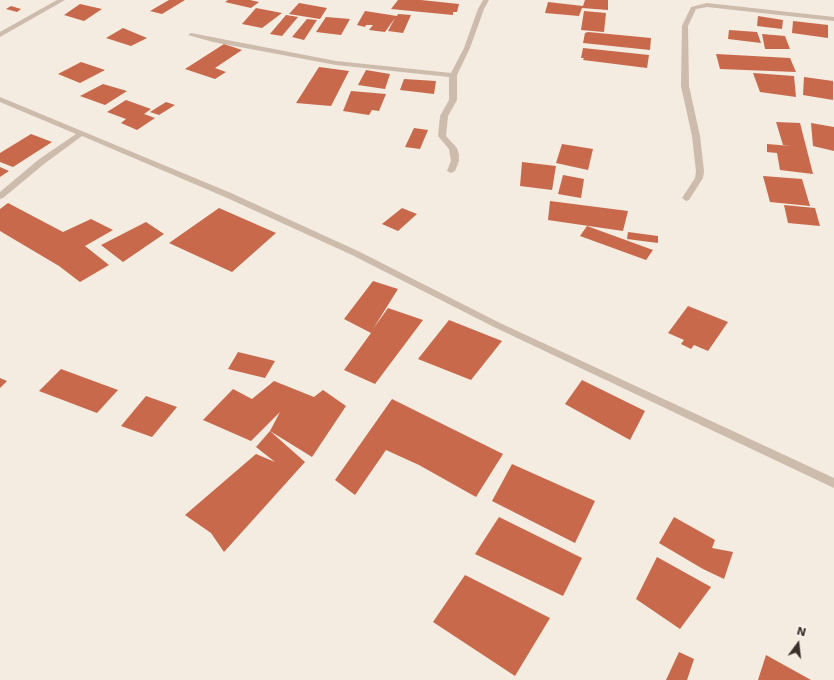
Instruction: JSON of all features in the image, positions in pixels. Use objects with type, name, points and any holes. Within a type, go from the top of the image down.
[{"type":"street","points":[[0,35],[62,0]]},
{"type":"street","points":[[451,172],[455,161],[455,155],[453,148],[442,136],[444,116],[453,100],[453,75],[486,0]]},
{"type":"street","points":[[686,198],[699,178],[700,171],[696,136],[685,86],[685,26],[693,8],[707,5],[834,18]]},
{"type":"street","points":[[191,34],[213,40],[336,62],[453,75]]},
{"type":"street","points":[[0,99],[228,194],[341,247],[497,325],[834,483]]},
{"type":"street","points":[[0,196],[41,162],[82,133]]},
{"type":"building","points":[[169,0],[185,0],[162,14],[150,11]]},
{"type":"building","points":[[228,0],[250,0],[259,2],[251,8],[225,2]]},
{"type":"building","points":[[398,0],[421,0],[459,4],[457,12],[453,12],[453,15],[391,9]]},
{"type":"building","points":[[585,0],[608,0],[608,10],[582,8],[579,16],[545,13],[548,2],[583,6]]},
{"type":"building","points":[[299,3],[327,8],[320,19],[289,14]]},
{"type":"building","points":[[80,4],[102,9],[84,21],[64,15]]},
{"type":"building","points":[[11,6],[21,9],[17,12],[6,9]]},
{"type":"building","points":[[256,8],[282,13],[262,28],[242,24]]},
{"type":"building","points":[[365,11],[397,16],[398,14],[411,15],[403,33],[388,31],[395,18],[385,32],[369,30],[373,25],[366,25],[365,27],[357,25]]},
{"type":"building","points":[[584,11],[606,13],[604,32],[581,30]]},
{"type":"building","points":[[286,15],[298,17],[282,36],[270,34]]},
{"type":"building","points":[[758,16],[783,20],[782,29],[757,26]]},
{"type":"building","points":[[326,17],[350,19],[341,35],[316,32]]},
{"type":"building","points":[[307,19],[317,20],[304,40],[292,37]]},
{"type":"building","points":[[793,21],[828,25],[828,38],[792,33]]},
{"type":"building","points":[[123,28],[147,38],[131,46],[106,38]]},
{"type":"building","points":[[729,30],[757,32],[761,43],[728,39]]},
{"type":"building","points":[[588,32],[651,38],[650,50],[583,43],[585,33]]},
{"type":"building","points":[[762,34],[785,36],[790,49],[765,49]]},
{"type":"building","points":[[224,44],[242,50],[215,68],[226,72],[215,79],[185,69]]},
{"type":"building","points":[[583,48],[649,55],[647,68],[583,60],[584,58],[581,58]]},
{"type":"building","points":[[716,54],[790,58],[796,72],[720,69]]},
{"type":"building","points":[[81,62],[105,70],[80,83],[58,74]]},
{"type":"building","points":[[319,67],[349,71],[331,106],[296,103]]},
{"type":"building","points":[[366,70],[390,74],[385,89],[358,85]]},
{"type":"building","points":[[753,73],[794,76],[796,97],[760,92]]},
{"type":"building","points":[[804,77],[833,81],[833,100],[803,95]]},
{"type":"building","points":[[404,79],[436,81],[434,94],[400,90]]},
{"type":"building","points":[[103,84],[127,91],[105,105],[80,96]]},
{"type":"building","points":[[351,91],[386,94],[379,111],[372,110],[369,115],[343,111]]},
{"type":"building","points":[[126,100],[151,109],[144,114],[155,118],[137,130],[121,123],[126,119],[107,112]]},
{"type":"building","points":[[166,102],[175,105],[159,115],[150,112]]},
{"type":"building","points":[[776,122],[800,123],[813,174],[780,170],[777,153],[767,152],[767,144],[791,146],[783,145]]},
{"type":"building","points":[[811,123],[834,127],[834,151],[813,146]]},
{"type":"building","points":[[414,128],[428,130],[420,149],[405,147]]},
{"type":"building","points":[[31,134],[52,142],[13,167],[0,162],[0,153]]},
{"type":"building","points":[[562,144],[593,149],[588,170],[556,163]]},
{"type":"building","points":[[522,162],[556,166],[552,190],[520,186]]},
{"type":"building","points":[[0,167],[9,171],[0,177]]},
{"type":"building","points":[[563,175],[584,179],[581,198],[558,194]]},
{"type":"building","points":[[763,176],[802,179],[810,206],[770,202]]},
{"type":"building","points":[[550,201],[628,211],[623,231],[548,220]]},
{"type":"building","points":[[8,203],[63,232],[91,219],[113,230],[85,246],[109,265],[80,282],[59,266],[0,231],[0,209]]},
{"type":"building","points":[[784,205],[815,208],[820,226],[788,223]]},
{"type":"building","points":[[219,208],[276,233],[232,272],[169,243]]},
{"type":"building","points":[[402,208],[417,214],[398,231],[382,224]]},
{"type":"building","points":[[146,222],[164,234],[123,262],[101,245]]},
{"type":"building","points":[[587,226],[653,250],[646,260],[580,236]]},
{"type":"building","points":[[628,232],[658,236],[658,243],[627,239]]},
{"type":"building","points":[[373,281],[398,289],[373,329],[388,308],[423,320],[375,384],[344,370],[371,333],[344,319]]},
{"type":"building","points":[[688,306],[728,322],[708,351],[694,345],[691,349],[681,344],[684,340],[668,333]]},
{"type":"building","points":[[449,320],[502,341],[471,380],[418,359]]},
{"type":"building","points":[[238,352],[275,361],[265,378],[228,369]]},
{"type":"building","points":[[61,369],[118,390],[97,413],[39,391]]},
{"type":"building","points":[[0,378],[7,381],[0,388]]},
{"type":"building","points":[[582,380],[645,411],[630,440],[565,404]]},
{"type":"building","points":[[274,381],[314,397],[323,390],[346,406],[312,457],[270,431],[280,412],[251,441],[203,420],[233,389],[252,399]]},
{"type":"building","points":[[146,396],[177,407],[152,437],[121,426]]},
{"type":"building","points":[[392,399],[503,454],[476,497],[419,465],[386,450],[355,495],[335,480]]},
{"type":"building","points":[[270,431],[305,462],[224,552],[211,533],[185,515],[256,454],[275,462],[256,447]]},
{"type":"building","points":[[512,464],[595,501],[575,543],[492,501]]},
{"type":"building","points":[[499,517],[582,558],[563,596],[475,554]]},
{"type":"building","points":[[674,517],[715,540],[712,548],[733,552],[724,579],[703,569],[659,543]]},
{"type":"building","points":[[657,557],[711,587],[680,629],[636,599]]},
{"type":"building","points":[[465,575],[550,618],[515,676],[433,622]]},
{"type":"building","points":[[679,652],[694,659],[687,680],[666,680]]},
{"type":"building","points":[[766,655],[811,680],[758,680]]}]
